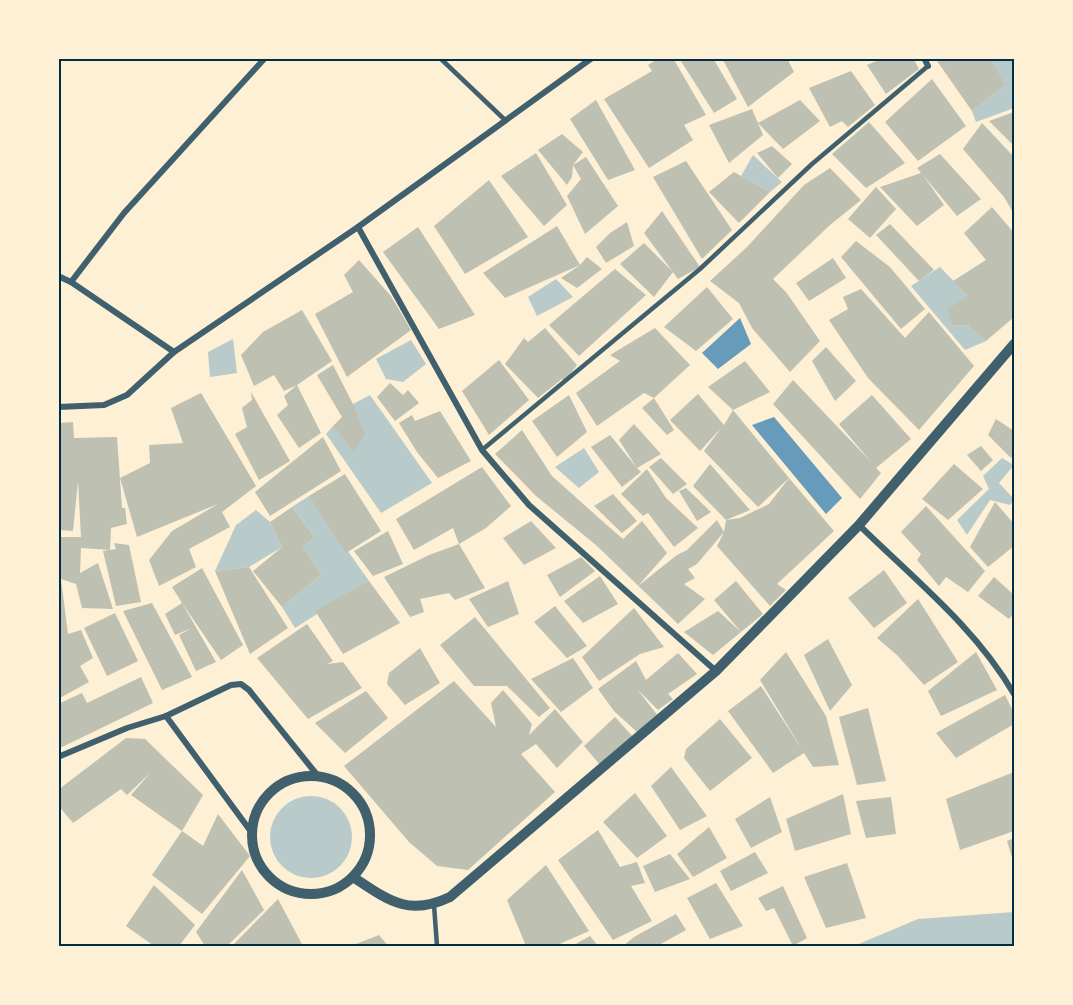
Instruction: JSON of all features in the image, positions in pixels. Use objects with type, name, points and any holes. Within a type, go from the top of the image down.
[{"type":"street","points":[[71,282],[124,213],[265,58]]},
{"type":"street","points":[[58,407],[104,405],[127,395],[174,352],[358,227],[592,58]]},
{"type":"street","points":[[924,58],[928,66]]},
{"type":"street","points":[[358,227],[482,450],[529,505],[716,671]]},
{"type":"street","points":[[58,276],[71,282],[174,352]]},
{"type":"street","points":[[353,877],[390,902],[410,907],[434,905],[450,897],[716,671],[859,525],[1014,344]]},
{"type":"street","points":[[859,525],[974,638],[1001,670],[1014,694]]},
{"type":"street","points":[[58,757],[127,728],[166,716],[231,685],[241,684],[249,690],[318,776]]},
{"type":"street","points":[[166,716],[252,833]]},
{"type":"street","points":[[318,776],[336,782],[352,792],[363,807],[369,825],[370,844],[364,862],[353,877],[337,889],[318,894],[298,893],[279,885],[265,871],[255,853],[252,833],[256,814],[266,796],[281,784],[299,777],[318,776]]},
{"type":"lane","points":[[440,58],[505,120]]},
{"type":"lane","points":[[482,450],[700,269],[812,164],[928,66]]},
{"type":"lane","points":[[434,905],[436,946]]},
{"type":"shaded area","points":[[987,59],[1014,59],[1014,108],[976,122],[972,111],[1005,85]]},
{"type":"shaded area","points":[[753,155],[782,182],[770,192],[741,176]]},
{"type":"shaded area","points":[[940,267],[968,296],[952,326],[968,325],[986,341],[965,350],[911,286]]},
{"type":"shaded area","points":[[556,279],[573,297],[537,316],[528,297]]},
{"type":"shaded area","points":[[233,339],[237,373],[210,377],[208,352]]},
{"type":"shaded area","points":[[411,340],[426,364],[403,382],[386,379],[376,359]]},
{"type":"shaded area","points":[[370,395],[432,483],[381,513],[326,434],[333,426],[353,450],[353,404]]},
{"type":"shaded area","points":[[584,448],[599,472],[579,488],[555,467]]},
{"type":"shaded area","points":[[1002,458],[1014,465],[999,483],[1014,499],[1010,505],[990,500],[967,535],[957,520],[989,489],[983,476]]},
{"type":"shaded area","points":[[309,496],[369,581],[295,628],[282,607],[321,575],[303,546],[315,538],[292,507]]},
{"type":"shaded area","points":[[256,510],[270,522],[282,547],[249,567],[215,571],[236,525]]},
{"type":"shaded area","points":[[311,796],[327,799],[340,808],[349,821],[352,837],[349,853],[340,866],[327,875],[311,878],[295,875],[282,866],[273,853],[270,837],[273,821],[282,808],[295,799]]},
{"type":"shaded area","points":[[1014,912],[1014,946],[854,946],[918,919]]},
{"type":"water","points":[[740,318],[751,344],[718,369],[702,353]]},
{"type":"water","points":[[774,417],[842,498],[826,514],[752,425]]},
{"type":"building","points":[[659,58],[673,58],[706,115],[684,125],[693,140],[649,168],[604,99],[652,71],[648,65]]},
{"type":"building","points":[[679,58],[713,58],[737,99],[714,113]]},
{"type":"building","points":[[722,58],[787,58],[794,72],[748,107]]},
{"type":"building","points":[[884,58],[913,58],[919,69],[886,94],[867,65]]},
{"type":"building","points":[[935,58],[990,58],[1005,85],[972,111]]},
{"type":"building","points":[[851,71],[875,105],[848,127],[842,121],[830,127],[809,88]]},
{"type":"building","points":[[932,79],[966,126],[918,161],[885,122]]},
{"type":"building","points":[[596,100],[635,170],[608,180],[570,119]]},
{"type":"building","points":[[800,100],[820,121],[783,149],[758,123]]},
{"type":"building","points":[[752,109],[763,135],[729,163],[709,125]]},
{"type":"building","points":[[1014,112],[1014,146],[989,121]]},
{"type":"building","points":[[869,122],[905,163],[866,188],[832,154]]},
{"type":"building","points":[[982,123],[1014,157],[1014,214],[1004,197],[963,149]]},
{"type":"building","points":[[562,134],[583,152],[573,165],[572,177],[567,185],[538,150]]},
{"type":"building","points":[[772,146],[792,164],[778,178],[757,153]]},
{"type":"building","points":[[536,153],[567,205],[544,226],[501,176]]},
{"type":"building","points":[[940,154],[981,199],[957,216],[923,175],[944,205],[917,226],[880,187],[921,173],[917,168]]},
{"type":"building","points":[[586,157],[618,206],[585,234],[567,196],[581,179],[573,165]]},
{"type":"building","points":[[686,161],[732,230],[702,259],[653,177]]},
{"type":"building","points":[[830,168],[861,200],[830,225],[773,279],[786,292],[820,341],[790,372],[752,328],[739,303],[710,281],[747,247],[804,185]]},
{"type":"building","points":[[734,172],[770,192],[739,223],[709,192]]},
{"type":"building","points":[[489,180],[528,237],[465,274],[434,226]]},
{"type":"building","points":[[876,187],[896,209],[870,238],[848,219]]},
{"type":"building","points":[[992,207],[1014,233],[1014,317],[986,341],[968,325],[952,326],[948,309],[968,296],[953,281],[986,260],[964,233]]},
{"type":"building","points":[[662,211],[700,267],[678,279],[644,233]]},
{"type":"building","points":[[627,222],[634,246],[606,263],[596,247],[610,233]]},
{"type":"building","points":[[890,224],[934,270],[919,281],[876,235]]},
{"type":"building","points":[[557,226],[580,265],[505,298],[483,273]]},
{"type":"building","points":[[418,227],[475,315],[439,329],[383,252]]},
{"type":"building","points":[[856,241],[890,267],[925,309],[901,329],[841,257]]},
{"type":"building","points":[[644,243],[673,272],[654,297],[620,264]]},
{"type":"building","points":[[587,257],[602,269],[577,288],[561,278],[580,265]]},
{"type":"building","points":[[833,258],[846,278],[809,301],[796,283]]},
{"type":"building","points":[[359,260],[391,296],[411,330],[347,377],[315,314],[353,292],[344,275]]},
{"type":"building","points":[[615,269],[646,295],[579,356],[549,325]]},
{"type":"building","points":[[707,287],[733,319],[696,351],[664,327]]},
{"type":"building","points":[[861,289],[905,338],[929,312],[974,366],[919,430],[868,378],[829,320],[848,309],[843,297]]},
{"type":"building","points":[[302,310],[332,361],[297,385],[284,391],[274,375],[254,386],[241,355],[263,332]]},
{"type":"building","points":[[545,328],[577,365],[565,381],[562,379],[538,398],[505,364],[524,338],[528,342]]},
{"type":"building","points":[[655,328],[690,365],[654,398],[644,393],[597,426],[576,393],[620,361],[610,355]]},
{"type":"building","points":[[826,347],[856,381],[835,401],[812,361]]},
{"type":"building","points":[[499,360],[529,400],[489,435],[462,391]]},
{"type":"building","points":[[745,361],[770,392],[733,410],[708,387]]},
{"type":"building","points":[[333,365],[353,404],[365,435],[353,451],[333,426],[342,417],[317,375]]},
{"type":"building","points":[[793,380],[871,462],[839,424],[872,395],[911,439],[876,468],[881,473],[860,499],[773,404]]},
{"type":"building","points":[[390,383],[403,395],[408,390],[419,403],[395,421],[377,397]]},
{"type":"building","points":[[297,385],[321,433],[299,448],[277,415],[288,405],[284,396]]},
{"type":"building","points":[[251,392],[290,461],[259,480],[235,434],[247,427],[242,408],[252,400]]},
{"type":"building","points":[[201,393],[256,486],[222,512],[230,527],[189,549],[196,567],[159,586],[149,560],[172,531],[218,504],[137,537],[120,478],[150,463],[149,445],[183,443],[171,408]]},
{"type":"building","points":[[698,394],[724,425],[733,410],[789,478],[758,507],[704,451],[721,428],[700,451],[670,420]]},
{"type":"building","points":[[569,395],[587,432],[557,457],[532,421]]},
{"type":"building","points":[[654,398],[674,430],[667,435],[642,408]]},
{"type":"building","points":[[440,411],[471,461],[438,478],[417,452],[399,423],[412,415],[415,421]]},
{"type":"building","points":[[996,419],[1014,431],[1014,454],[1011,458],[988,435]]},
{"type":"building","points":[[73,422],[74,438],[117,437],[122,508],[125,508],[127,524],[111,528],[110,550],[81,548],[80,573],[98,563],[113,609],[82,608],[76,584],[61,579],[68,634],[81,630],[93,658],[80,666],[89,682],[58,699],[58,537],[81,537],[78,481],[73,531],[58,530],[58,423]]},
{"type":"building","points":[[634,424],[661,454],[637,468],[619,440]]},
{"type":"building","points":[[522,430],[552,476],[623,539],[642,521],[667,553],[638,586],[597,546],[536,496],[495,454]]},
{"type":"building","points":[[610,435],[641,472],[622,487],[591,447]]},
{"type":"building","points":[[323,437],[341,471],[270,516],[255,492]]},
{"type":"building","points":[[981,446],[993,460],[981,471],[967,455]]},
{"type":"building","points":[[661,458],[687,484],[673,494],[649,467]]},
{"type":"building","points":[[710,464],[750,510],[726,520],[693,486]]},
{"type":"building","points":[[954,464],[983,489],[948,520],[922,499]]},
{"type":"building","points":[[482,467],[511,506],[486,528],[459,544],[453,528],[414,550],[396,519]]},
{"type":"building","points":[[647,469],[666,498],[698,528],[674,547],[648,513],[643,516],[621,494]]},
{"type":"building","points":[[345,474],[381,531],[346,553],[309,496]]},
{"type":"building","points":[[789,478],[834,531],[777,584],[786,590],[770,606],[717,546],[724,532],[726,520],[740,518],[769,504]]},
{"type":"building","points":[[686,488],[711,512],[697,521],[679,491]]},
{"type":"building","points":[[613,494],[637,521],[622,533],[594,506]]},
{"type":"building","points":[[995,502],[1014,524],[1014,546],[988,567],[970,547]]},
{"type":"building","points":[[926,506],[985,571],[968,592],[946,577],[939,586],[917,560],[921,554],[901,532]]},
{"type":"building","points":[[292,507],[315,538],[303,546],[321,575],[282,607],[253,571],[282,547],[270,522]]},
{"type":"building","points":[[717,520],[724,532],[697,564],[688,569],[695,578],[684,584],[705,599],[678,624],[638,586],[677,555],[687,550]]},
{"type":"building","points":[[531,521],[556,548],[524,565],[503,538]]},
{"type":"building","points":[[388,531],[403,564],[373,576],[354,551]]},
{"type":"building","points":[[114,543],[129,545],[141,602],[116,606],[103,551],[116,549]]},
{"type":"building","points":[[459,544],[485,588],[455,600],[449,593],[420,599],[424,612],[410,617],[384,577],[429,555]]},
{"type":"building","points":[[581,557],[595,571],[560,597],[547,575]]},
{"type":"building","points":[[249,567],[288,628],[250,654],[215,571]]},
{"type":"building","points":[[202,568],[243,645],[221,660],[172,587]]},
{"type":"building","points":[[884,570],[907,603],[874,628],[848,598]]},
{"type":"building","points":[[600,576],[618,604],[583,623],[564,601]]},
{"type":"building","points":[[994,577],[1014,595],[1014,613],[1009,619],[978,596]]},
{"type":"building","points":[[369,581],[400,623],[343,654],[315,611]]},
{"type":"building","points":[[508,581],[519,614],[488,627],[469,599]]},
{"type":"building","points":[[736,581],[763,614],[741,632],[714,600]]},
{"type":"building","points":[[918,599],[958,662],[924,685],[897,655],[877,638]]},
{"type":"building","points":[[152,603],[192,677],[162,690],[123,611]]},
{"type":"building","points":[[182,603],[216,662],[196,671],[179,635],[192,628],[175,635],[165,614]]},
{"type":"building","points":[[555,606],[587,646],[567,658],[534,622]]},
{"type":"building","points":[[634,608],[664,647],[640,654],[599,681],[582,657]]},
{"type":"building","points":[[718,611],[741,632],[713,655],[684,632]]},
{"type":"building","points":[[115,613],[138,661],[107,676],[84,628]]},
{"type":"building","points":[[475,617],[550,708],[539,717],[507,686],[474,686],[440,645]]},
{"type":"building","points":[[307,624],[333,661],[327,664],[343,662],[362,688],[308,719],[257,658]]},
{"type":"building","points":[[828,639],[852,685],[830,711],[804,655]]},
{"type":"building","points":[[420,648],[440,683],[405,705],[387,684],[389,673]]},
{"type":"building","points":[[786,652],[826,716],[839,765],[813,767],[804,753],[773,773],[728,711],[761,686],[803,751],[760,680]]},
{"type":"building","points":[[976,652],[997,690],[941,716],[928,691]]},
{"type":"building","points":[[678,653],[697,674],[668,694],[673,699],[658,710],[637,689],[658,716],[637,732],[614,711],[598,689],[636,661],[646,680]]},
{"type":"building","points":[[573,658],[593,688],[561,712],[531,679]]},
{"type":"building","points":[[141,677],[153,703],[58,749],[58,704],[82,693],[87,703]]},
{"type":"building","points":[[454,681],[496,727],[491,703],[503,690],[532,724],[529,735],[555,709],[583,742],[557,768],[536,744],[521,754],[555,792],[468,870],[437,866],[409,842],[344,766]]},
{"type":"building","points":[[366,691],[388,718],[345,753],[315,723]]},
{"type":"building","points":[[1005,695],[1014,713],[1014,724],[956,758],[936,733]]},
{"type":"building","points":[[868,708],[886,781],[857,785],[839,717]]},
{"type":"building","points":[[615,717],[634,738],[601,766],[584,746]]},
{"type":"building","points":[[720,719],[752,758],[710,791],[684,758],[686,749]]},
{"type":"building","points":[[126,738],[145,739],[203,795],[182,831],[131,795],[150,773],[127,795],[121,789],[73,823],[58,805],[58,790]]},
{"type":"building","points":[[671,767],[707,816],[680,830],[651,786]]},
{"type":"building","points":[[1014,772],[1014,831],[960,850],[946,799]]},
{"type":"building","points":[[635,793],[667,836],[637,858],[603,822]]},
{"type":"building","points":[[843,794],[851,834],[795,851],[786,819]]},
{"type":"building","points":[[770,797],[782,832],[751,848],[735,819]]},
{"type":"building","points":[[891,797],[896,834],[866,838],[856,801]]},
{"type":"building","points":[[218,814],[250,856],[202,914],[152,875],[182,831],[203,846]]},
{"type":"building","points":[[709,827],[727,858],[693,877],[677,854]]},
{"type":"building","points":[[598,830],[620,867],[637,862],[645,883],[631,886],[652,921],[613,940],[558,860]]},
{"type":"building","points":[[1014,838],[1014,864],[1007,841]]},
{"type":"building","points":[[755,852],[768,873],[731,891],[720,871]]},
{"type":"building","points":[[670,854],[690,879],[655,892],[643,866]]},
{"type":"building","points":[[847,863],[866,918],[826,928],[804,877]]},
{"type":"building","points":[[546,865],[589,931],[555,946],[526,946],[507,900]]},
{"type":"building","points":[[242,870],[264,910],[227,946],[205,946],[196,932]]},
{"type":"building","points":[[716,883],[743,926],[710,939],[687,898]]},
{"type":"building","points":[[154,885],[195,925],[179,946],[154,946],[126,926]]},
{"type":"building","points":[[783,886],[807,938],[793,946],[774,908],[766,911],[758,898]]},
{"type":"building","points":[[278,899],[303,946],[232,946]]},
{"type":"building","points":[[676,914],[686,930],[657,946],[623,946],[634,937]]},
{"type":"building","points":[[379,935],[388,946],[351,946]]},
{"type":"building","points":[[590,936],[598,946],[572,946]]}]
